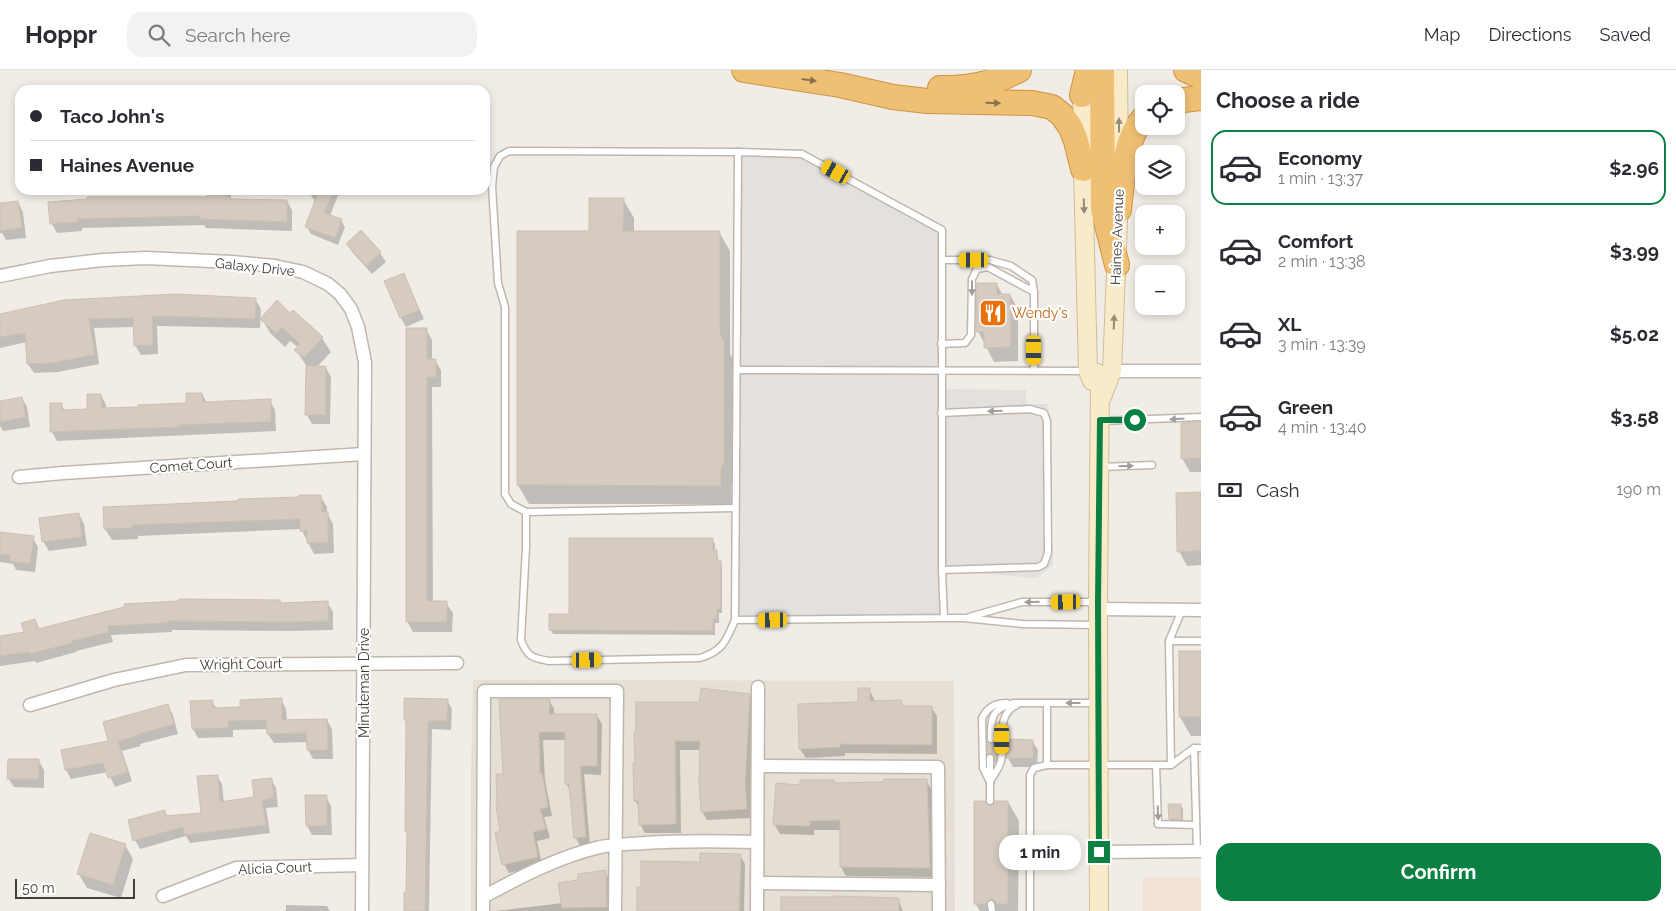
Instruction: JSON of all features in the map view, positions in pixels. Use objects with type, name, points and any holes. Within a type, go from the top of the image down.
[{"type":"highway","points":[[744,70],[840,85],[893,97],[927,101],[1032,104],[1052,107],[1062,115],[1071,128],[1083,169]]},
{"type":"highway","points":[[840,85],[963,87],[998,79],[1019,70]]},
{"type":"highway","points":[[1082,95],[1088,70]]},
{"type":"highway","points":[[1102,70],[1104,209],[1117,265]]},
{"type":"highway","points":[[1186,70],[1201,77]]},
{"type":"highway","points":[[1185,100],[1201,98]]},
{"type":"highway","points":[[1119,210],[1129,147],[1135,131]]},
{"type":"main road","points":[[1082,70],[1088,370],[1097,373],[1100,379],[1100,402]]},
{"type":"main road","name":"Haines Avenue","points":[[1099,911],[1098,612],[1100,402],[1112,371],[1119,210],[1118,70]]},
{"type":"main road","points":[[1084,232],[1098,270],[1099,352],[1104,364],[1112,371]]},
{"type":"street","name":"Galaxy Drive","points":[[0,276],[50,266],[103,260],[146,258],[232,262],[275,266],[304,272],[328,284],[340,294],[351,309],[358,327],[365,362],[364,454]]},
{"type":"street","points":[[1112,371],[1201,371]]},
{"type":"street","name":"Comet Court","points":[[18,477],[364,454]]},
{"type":"street","name":"Minuteman Drive","points":[[362,911],[364,454]]},
{"type":"street","points":[[1098,612],[1201,610]]},
{"type":"street","name":"Wright Court","points":[[30,705],[114,680],[186,665],[457,662]]},
{"type":"street","points":[[757,911],[758,687]]},
{"type":"street","points":[[483,911],[484,691],[617,691],[615,911]]},
{"type":"street","points":[[758,766],[938,767],[939,911]]},
{"type":"street","points":[[483,897],[524,875],[561,859],[616,844],[686,840],[757,842]]},
{"type":"street","points":[[1099,852],[1199,851]]},
{"type":"street","name":"Alicia Court","points":[[163,896],[236,868],[362,865]]},
{"type":"street","points":[[757,883],[939,885]]},
{"type":"lane","points":[[736,508],[526,512],[511,504],[505,494],[505,307],[498,283],[492,186],[494,167],[500,156],[509,151],[802,154],[942,230],[941,412],[944,618]]},
{"type":"lane","points":[[526,512],[521,640],[525,651],[534,659],[549,661],[700,658],[713,654],[726,642],[734,620],[738,152]]},
{"type":"lane","points":[[942,260],[990,260],[1011,266],[1032,280],[1034,292],[1034,370]]},
{"type":"lane","points":[[941,344],[965,343],[971,335],[972,278],[977,269],[988,267],[1034,292]]},
{"type":"lane","points":[[737,370],[1088,370]]},
{"type":"lane","points":[[941,412],[1030,409],[1044,412],[1047,421],[1048,553],[1044,564],[1038,566],[942,570]]},
{"type":"lane","points":[[1100,420],[1201,418]]},
{"type":"lane","points":[[1099,466],[1152,465]]},
{"type":"lane","points":[[964,618],[1022,602],[1098,612]]},
{"type":"lane","points":[[1171,765],[1169,641],[1182,610]]},
{"type":"lane","points":[[734,620],[964,618],[1023,624],[1098,612]]},
{"type":"lane","points":[[1169,641],[1201,641]]},
{"type":"lane","points":[[990,782],[982,768],[982,718],[993,705],[1013,703],[1098,703]]},
{"type":"lane","points":[[990,739],[991,721],[995,712],[1013,703]]},
{"type":"lane","points":[[990,782],[999,768],[1002,758],[1002,723],[1007,712],[1014,706],[1022,703]]},
{"type":"lane","points":[[1047,703],[1047,765]]},
{"type":"lane","points":[[1030,911],[1030,775],[1034,768],[1047,765],[1171,765],[1198,748]]},
{"type":"lane","points":[[1198,748],[1196,824],[1199,851]]},
{"type":"lane","points":[[990,758],[990,801]]},
{"type":"lane","points":[[1156,765],[1158,824],[1196,824]]},
{"type":"lane","points":[[990,904],[992,911]]},
{"type":"shaded area","points":[[738,152],[802,154],[942,230],[941,389],[1026,390],[1026,404],[1048,404],[1053,565],[1037,578],[942,570],[944,618],[735,620]]},
{"type":"shaded area","points":[[473,680],[954,681],[955,911],[471,911]]},
{"type":"shaded area","points":[[1143,878],[1201,878],[1201,911],[1143,911]]},
{"type":"building","points":[[207,195],[226,195],[230,199],[287,200],[287,222],[200,219],[200,216],[77,219],[78,222],[50,224],[48,202],[87,199],[87,197],[207,197]]},
{"type":"building","points":[[317,195],[332,195],[324,213],[342,219],[335,238],[305,227]]},
{"type":"building","points":[[589,198],[624,198],[623,231],[720,231],[720,334],[724,342],[724,464],[721,466],[721,486],[517,485],[517,231],[589,231]]},
{"type":"building","points":[[18,201],[22,228],[0,231],[0,203]]},
{"type":"building","points":[[361,230],[381,252],[366,266],[346,244]]},
{"type":"building","points":[[404,273],[419,310],[400,318],[384,281]]},
{"type":"building","name":"Wendy's","points":[[977,283],[997,283],[997,294],[1010,294],[1011,347],[984,348],[984,332],[976,332]]},
{"type":"building","points":[[176,294],[256,298],[255,319],[156,316],[152,317],[153,345],[134,346],[133,318],[89,319],[95,355],[52,363],[27,364],[25,333],[0,337],[0,314],[64,300]]},
{"type":"building","points":[[277,300],[290,313],[293,310],[323,337],[304,358],[294,350],[300,344],[282,327],[276,333],[260,319]]},
{"type":"building","points":[[406,328],[427,328],[427,359],[436,359],[436,377],[427,377],[427,601],[447,601],[447,622],[406,622]]},
{"type":"building","points":[[306,366],[326,366],[326,415],[305,415]]},
{"type":"building","points":[[186,393],[202,393],[203,402],[271,399],[271,422],[50,432],[50,403],[62,403],[62,410],[87,409],[87,394],[101,394],[102,408],[138,407],[138,405],[186,403]]},
{"type":"building","points":[[22,397],[26,417],[0,422],[0,401]]},
{"type":"building","points":[[1201,422],[1201,458],[1181,459],[1181,423]]},
{"type":"building","points":[[1201,492],[1201,551],[1177,552],[1176,493]]},
{"type":"building","points":[[299,495],[321,495],[322,512],[328,512],[328,543],[307,543],[307,531],[300,531],[300,519],[132,525],[132,528],[104,529],[103,507],[238,501],[238,499],[299,497]]},
{"type":"building","points":[[79,513],[82,537],[42,542],[39,518]]},
{"type":"building","points":[[0,532],[34,536],[30,564],[10,561],[10,555],[0,554]]},
{"type":"building","points":[[569,538],[713,538],[713,550],[717,550],[717,560],[721,560],[721,609],[717,609],[717,619],[713,619],[713,631],[549,630],[549,614],[569,614]]},
{"type":"building","points":[[179,599],[280,600],[280,603],[328,601],[329,621],[168,621],[168,623],[107,626],[109,632],[72,641],[72,643],[30,654],[29,652],[0,656],[0,636],[24,632],[21,623],[35,619],[38,629],[124,607],[124,604],[178,601]]},
{"type":"building","points":[[1179,651],[1201,651],[1201,717],[1179,717]]},
{"type":"building","points":[[701,688],[750,694],[745,784],[747,809],[701,812],[699,781],[700,741],[675,741],[676,824],[639,825],[638,801],[634,801],[633,763],[635,763],[634,732],[636,732],[636,702],[699,702]]},
{"type":"building","points":[[858,688],[870,688],[870,701],[901,700],[902,706],[932,706],[932,745],[840,744],[840,747],[799,749],[798,704],[858,702]]},
{"type":"building","points":[[282,698],[282,720],[327,719],[328,750],[307,750],[306,733],[267,734],[266,720],[228,721],[229,728],[192,729],[190,701],[213,700],[213,708],[240,707],[240,700]]},
{"type":"building","points":[[404,698],[448,699],[447,721],[428,721],[425,911],[404,911],[407,831],[405,831],[406,720],[404,720]]},
{"type":"building","points":[[499,699],[550,699],[549,714],[597,714],[597,766],[580,766],[586,837],[574,838],[569,784],[565,784],[565,732],[539,732],[540,774],[542,773],[548,807],[540,809],[546,829],[533,832],[538,857],[502,865],[495,833],[500,831],[496,806],[496,774],[503,774]]},
{"type":"building","points":[[168,704],[174,724],[118,741],[128,772],[108,778],[103,763],[65,770],[61,750],[108,741],[103,722]]},
{"type":"building","points":[[996,739],[996,758],[992,753],[988,754],[987,742],[993,744]]},
{"type":"building","points":[[1007,739],[1033,740],[1033,758],[1006,758]]},
{"type":"building","points":[[8,759],[39,759],[39,779],[7,779]]},
{"type":"building","points":[[218,775],[220,802],[254,797],[252,780],[272,778],[274,798],[262,800],[266,825],[184,835],[183,827],[133,841],[128,820],[165,810],[166,816],[201,813],[197,776]]},
{"type":"building","points":[[884,779],[927,779],[930,868],[840,867],[840,820],[810,821],[810,826],[773,825],[776,783],[800,785],[800,780],[834,780],[834,783],[884,782]]},
{"type":"building","points":[[305,795],[327,795],[327,826],[306,826]]},
{"type":"building","points":[[974,801],[985,801],[990,806],[995,801],[1008,801],[1008,904],[996,904],[991,899],[986,904],[974,904]]},
{"type":"building","points":[[1168,804],[1181,804],[1181,820],[1169,819]]},
{"type":"building","points":[[90,833],[126,844],[113,885],[77,874]]},
{"type":"building","points":[[700,853],[741,854],[739,911],[637,911],[637,887],[641,887],[641,861],[700,862]]},
{"type":"building","points":[[606,870],[607,907],[562,908],[558,883],[578,880],[578,874]]},
{"type":"building","points":[[781,897],[899,898],[899,911],[781,911]]},
{"type":"place","name":"Wendy's","points":[[993,313]]},
{"type":"route","points":[[1099,852],[1098,602],[1100,420],[1135,420]]}]
